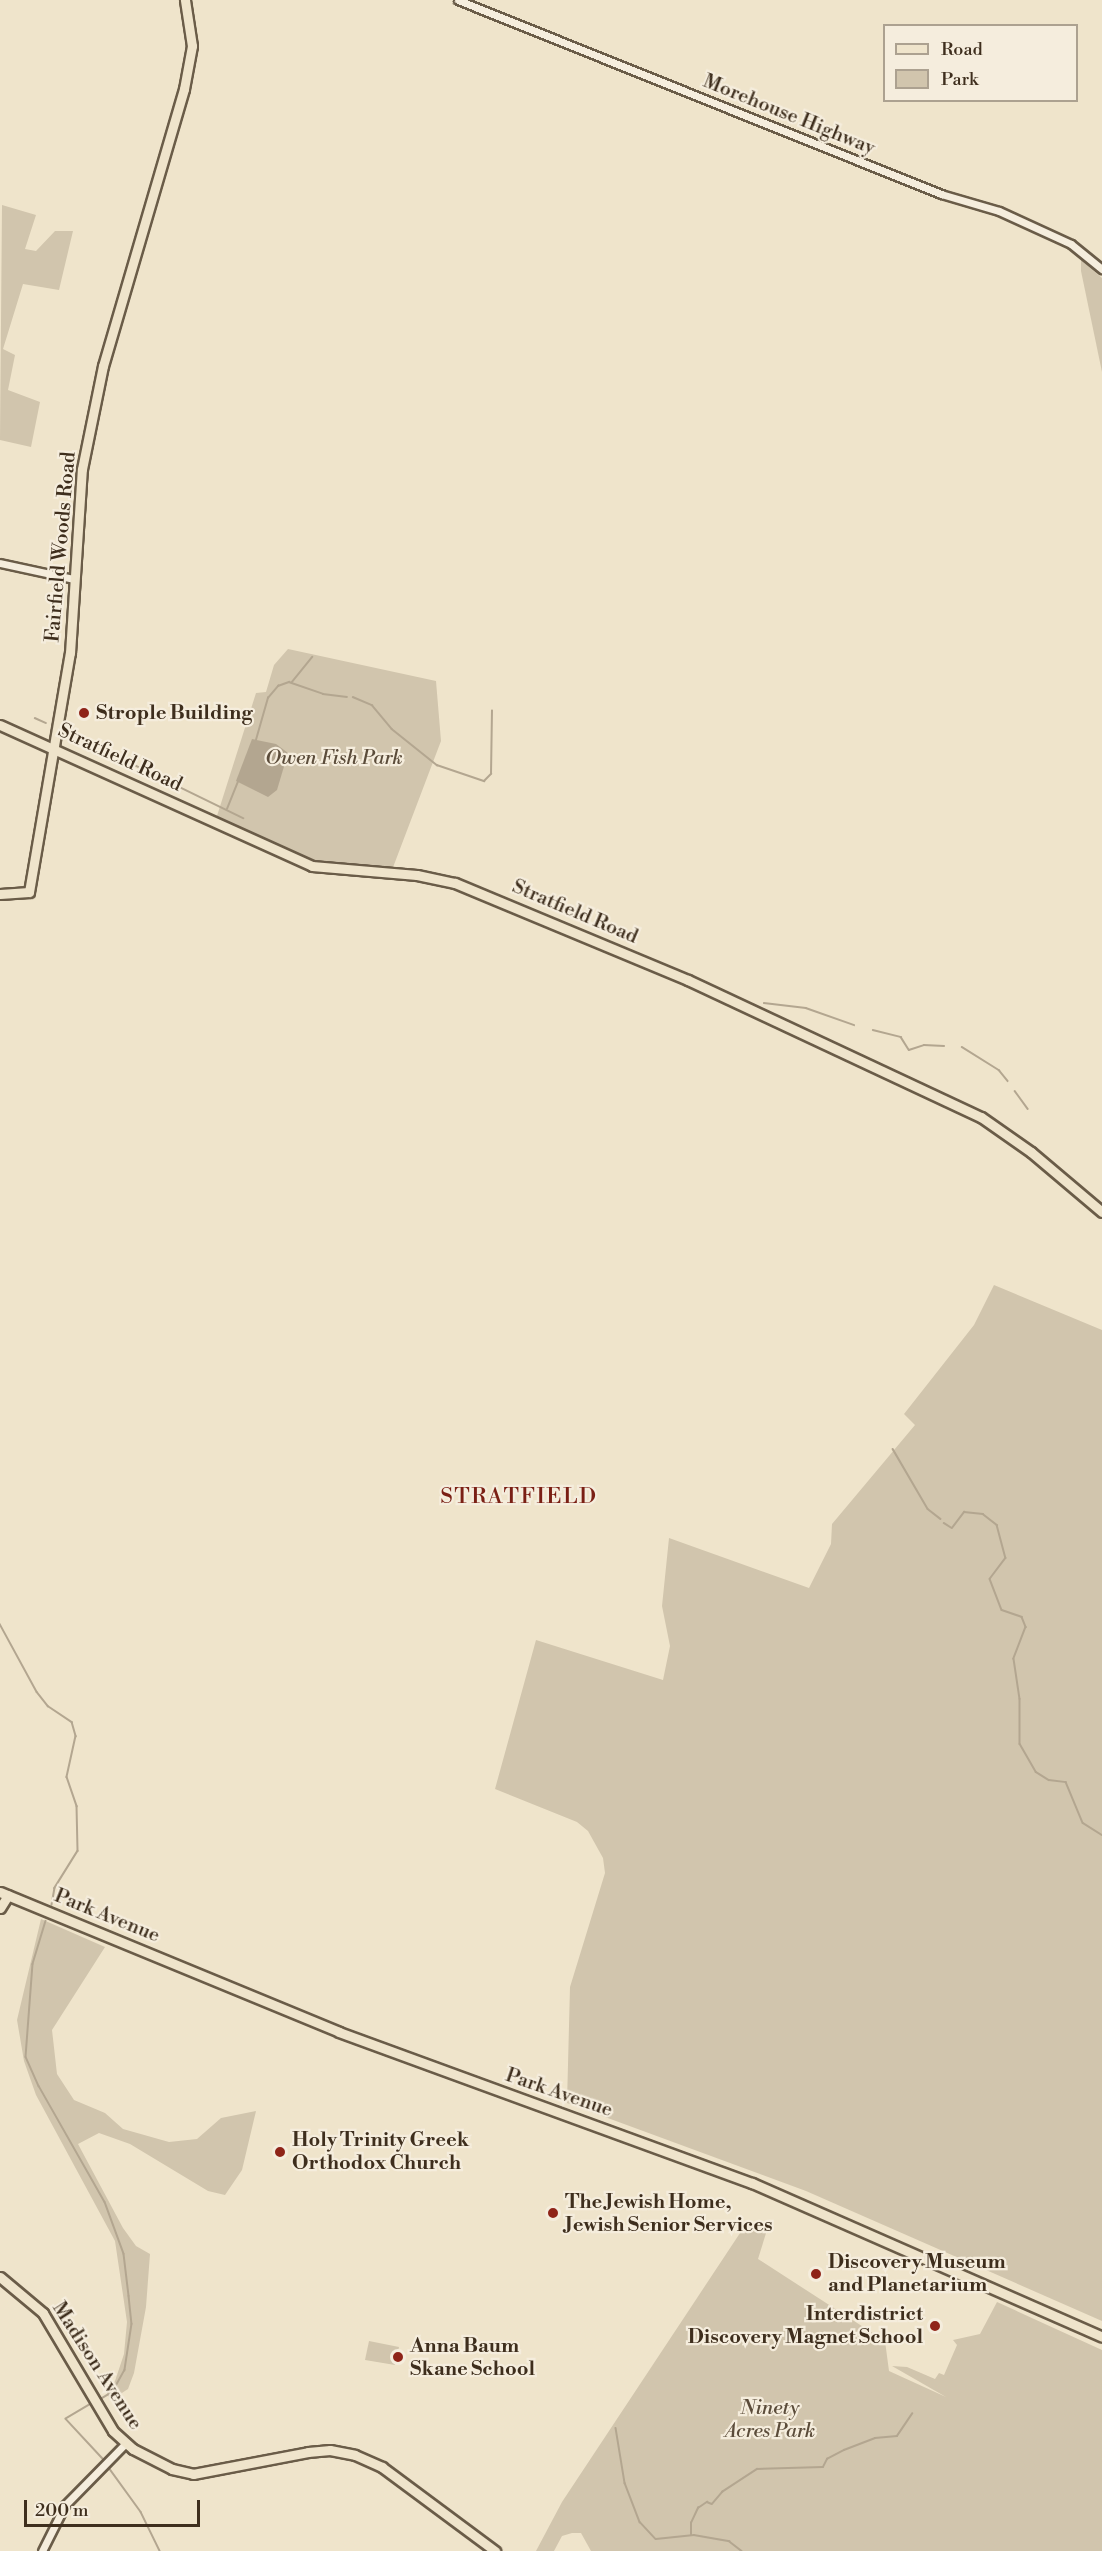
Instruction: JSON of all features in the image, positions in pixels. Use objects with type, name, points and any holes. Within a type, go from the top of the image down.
[{"type":"main road","name":"Fairfield Woods Road","points":[[0,894],[29,892],[70,653],[82,469],[103,366],[186,78],[192,46],[185,0]]},
{"type":"main road","name":"Stratfield Road","points":[[0,725],[54,747],[312,866],[417,875],[455,883],[677,975],[981,1117],[1031,1152],[1102,1212]]},
{"type":"main road","points":[[0,1908],[4,1894]]},
{"type":"main road","name":"Park Avenue","points":[[4,1894],[347,2035],[752,2183],[1102,2337]]},
{"type":"main road","name":"Madison Avenue","points":[[0,2277],[43,2313],[100,2408],[125,2444],[172,2469],[194,2474],[308,2452],[330,2450],[354,2455],[382,2467],[495,2551]]},
{"type":"street","name":"Morehouse Highway","points":[[458,0],[941,194],[999,212],[1071,244],[1102,269]]},
{"type":"street","points":[[0,563],[74,579]]},
{"type":"street","points":[[42,2551],[66,2505],[125,2444]]},
{"type":"green space","points":[[2,205],[36,215],[25,249],[36,251],[55,231],[73,231],[59,290],[23,284],[3,349],[15,355],[8,390],[40,402],[31,447],[0,440]]},
{"type":"green space","points":[[1081,260],[1102,278],[1102,372],[1081,271]]},
{"type":"green space","name":"Owen Fish Park","points":[[288,649],[436,681],[441,741],[392,870],[307,860],[216,819],[256,693],[266,692],[274,665]]},
{"type":"green space","points":[[994,1285],[1102,1330],[1102,2321],[806,2191],[567,2103],[570,1987],[605,1873],[603,1858],[588,1831],[577,1822],[495,1789],[536,1640],[663,1680],[670,1646],[662,1606],[669,1538],[809,1588],[831,1544],[832,1524],[915,1425],[904,1414],[974,1325]]},
{"type":"green space","points":[[41,1919],[105,1947],[52,2030],[57,2074],[74,2100],[105,2113],[123,2129],[169,2142],[197,2139],[221,2118],[256,2111],[242,2170],[225,2195],[208,2191],[130,2144],[99,2133],[78,2144],[123,2228],[136,2246],[150,2254],[146,2307],[134,2373],[128,2389],[111,2400],[106,2392],[115,2381],[124,2354],[127,2322],[115,2241],[36,2095],[24,2061],[17,2020]]},
{"type":"green space","name":"Ninety Acres Park","points":[[746,2224],[767,2230],[758,2259],[885,2341],[889,2371],[946,2397],[892,2366],[907,2367],[935,2379],[939,2373],[944,2375],[957,2345],[953,2340],[980,2334],[997,2302],[1102,2350],[1102,2551],[591,2551],[581,2533],[572,2533],[562,2536],[554,2551],[536,2551],[562,2502]]},
{"type":"green space","points":[[369,2341],[399,2347],[395,2365],[365,2360]]},
{"type":"shaded area","points":[[252,739],[276,744],[288,753],[277,790],[268,797],[236,781]]},
{"type":"waterway","points":[[292,682],[312,657]]},
{"type":"waterway","points":[[256,740],[268,698],[278,686],[289,682],[323,694],[347,697]]},
{"type":"waterway","points":[[353,697],[372,705],[392,729],[437,765],[484,781],[491,774],[492,711]]},
{"type":"waterway","points":[[35,718],[46,723]]},
{"type":"waterway","points":[[114,755],[243,818]]},
{"type":"waterway","points":[[227,809],[238,782]]},
{"type":"waterway","points":[[764,1003],[806,1008],[854,1025]]},
{"type":"waterway","points":[[873,1030],[901,1037],[909,1050],[924,1045],[944,1046]]},
{"type":"waterway","points":[[962,1047],[999,1070],[1008,1081]]},
{"type":"waterway","points":[[1015,1091],[1028,1109]]},
{"type":"waterway","points":[[893,1449],[928,1509],[941,1519]]},
{"type":"waterway","points":[[944,1523],[952,1528],[964,1512],[983,1514],[997,1525],[1006,1558],[990,1579],[1002,1610],[1022,1617],[1026,1627],[1014,1659],[1020,1699],[1020,1744],[1036,1772],[1049,1780],[1066,1782],[1083,1823],[1102,1835]]},
{"type":"waterway","points":[[0,1624],[37,1692],[48,1706],[72,1722],[76,1736],[67,1777],[77,1806],[78,1851],[55,1888],[52,1905]]},
{"type":"waterway","points":[[46,1921],[33,1964],[26,2057],[39,2086],[105,2202],[124,2254],[129,2296],[132,2324],[125,2370],[113,2392],[98,2401]]},
{"type":"waterway","points":[[91,2404],[66,2419],[105,2461]]},
{"type":"waterway","points":[[691,2535],[691,2523],[698,2508],[707,2502],[712,2504],[722,2492],[757,2469],[823,2467],[827,2459],[844,2450],[875,2438],[897,2436],[912,2414]]},
{"type":"waterway","points":[[616,2428],[625,2483],[640,2522],[656,2539],[694,2535],[729,2541],[742,2551]]},
{"type":"waterway","points":[[107,2465],[141,2512],[160,2551]]},
{"type":"place","name":"Strople Building","points":[[84,713]]},
{"type":"place","name":"Holy Trinity Greek Orthodox Church","points":[[280,2152]]},
{"type":"place","name":"The Jewish Home, Jewish Senior Services","points":[[553,2213]]},
{"type":"place","name":"Discovery Museum and Planetarium","points":[[816,2274]]},
{"type":"place","name":"Interdistrict Discovery Magnet School","points":[[935,2326]]},
{"type":"place","name":"Anna Baum Skane School","points":[[398,2357]]},
{"type":"district","name":"STRATFIELD","points":[[519,1497]]}]
